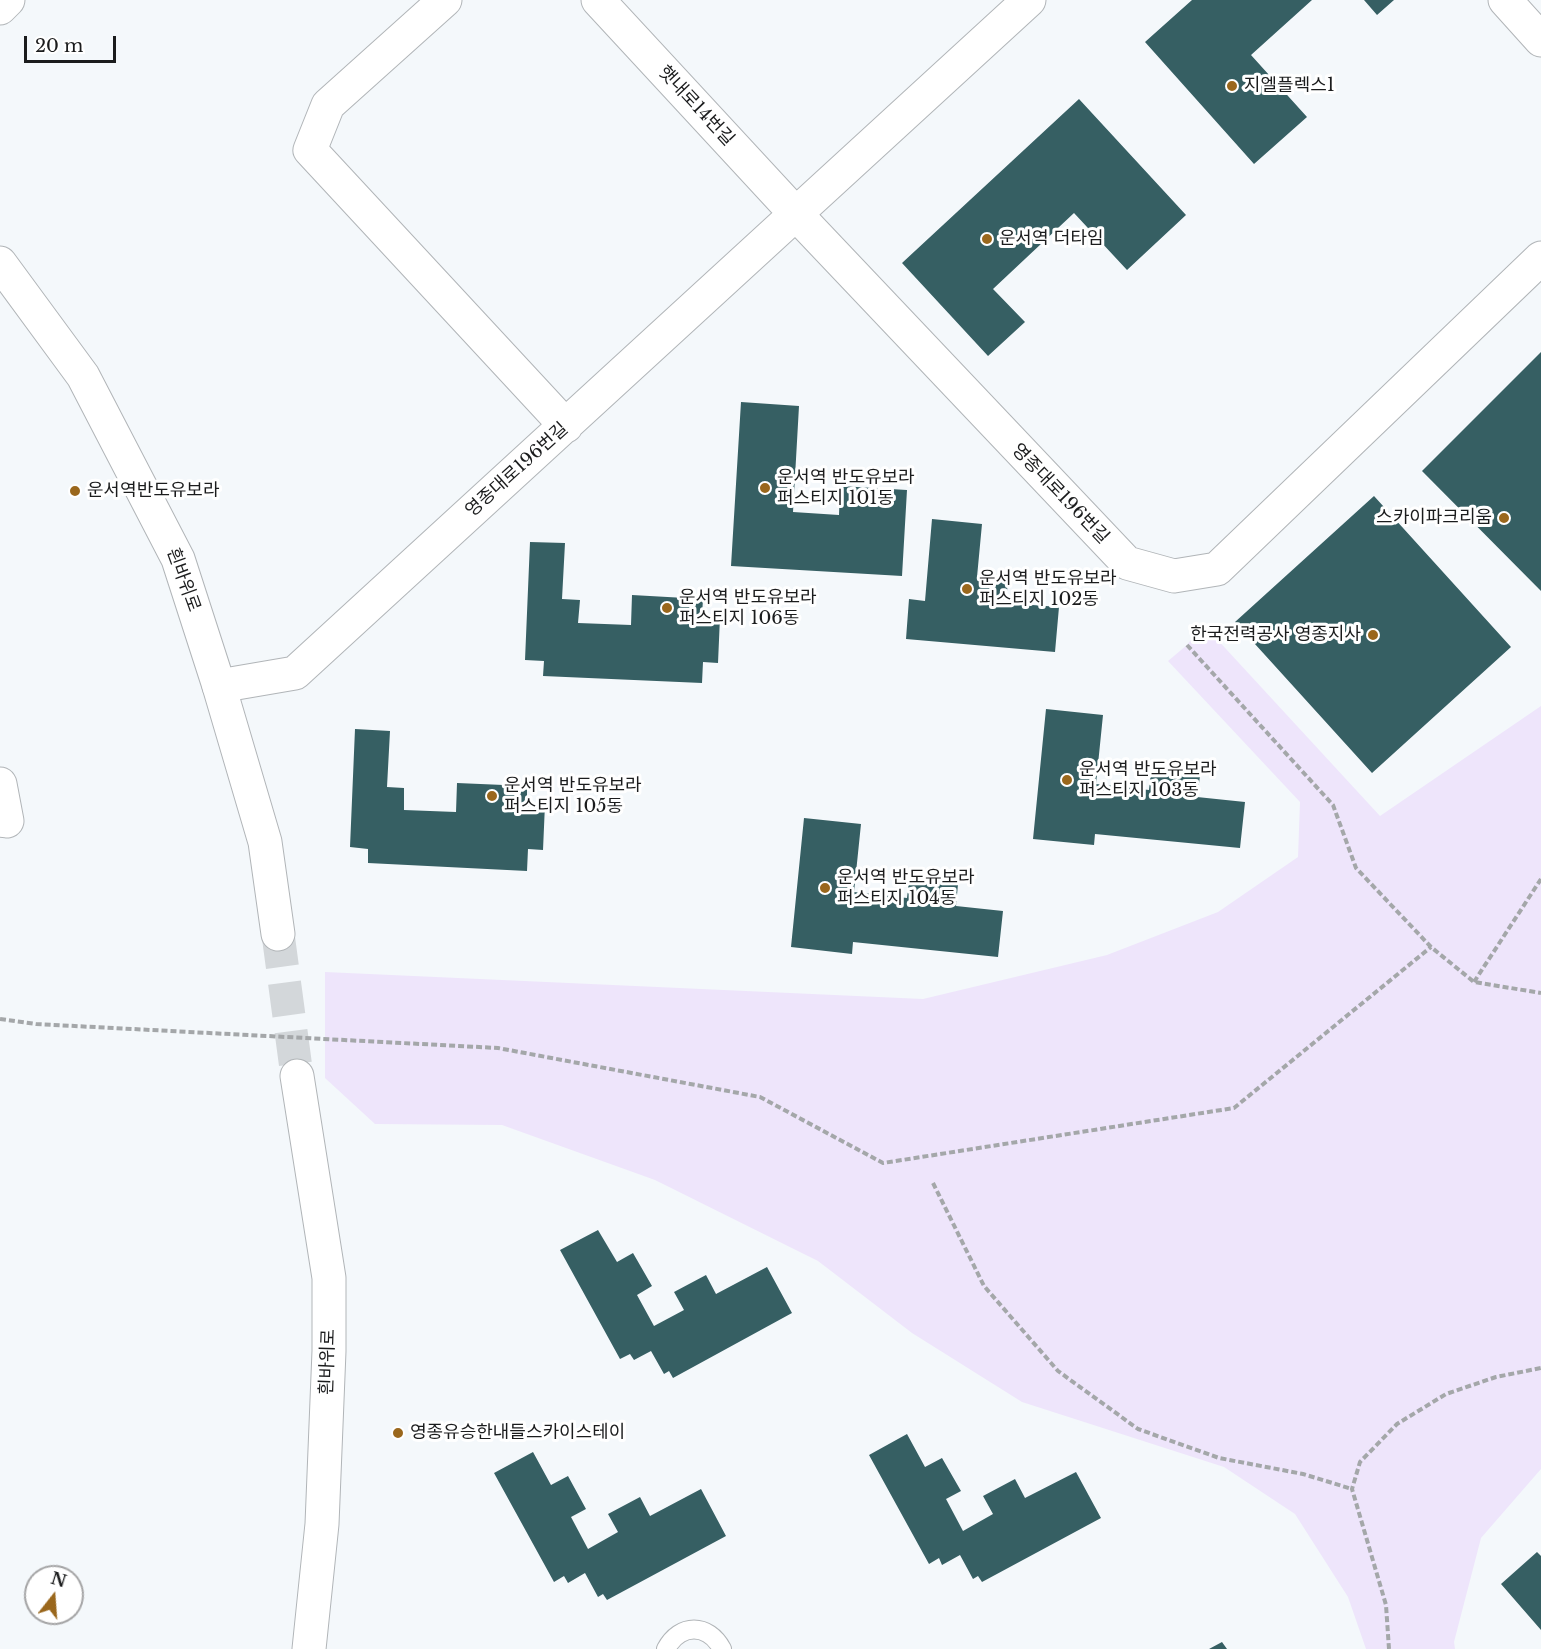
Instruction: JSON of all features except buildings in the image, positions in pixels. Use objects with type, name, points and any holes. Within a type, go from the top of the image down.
[{"type":"street","points":[[0,8],[8,0]]},
{"type":"street","points":[[445,0],[328,105],[310,150],[566,426]]},
{"type":"street","name":"햇내로14번길","points":[[598,0],[795,213]]},
{"type":"street","name":"영종대로196번길","points":[[219,686],[295,673],[1029,0]]},
{"type":"street","points":[[1505,0],[1541,40]]},
{"type":"street","name":"영종대로196번길","points":[[795,213],[1127,563],[1174,576],[1217,569],[1541,258]]},
{"type":"street","name":"흰바위로","points":[[0,263],[83,376],[178,559],[219,686],[265,842],[279,934]]},
{"type":"street","points":[[0,784],[7,821],[0,820]]},
{"type":"street","name":"흰바위로","points":[[297,1076],[329,1278],[329,1351],[322,1524],[309,1649]]},
{"type":"lane","points":[[666,1649],[678,1634],[696,1629],[714,1637],[722,1649]]},
{"type":"path","points":[[1186,645],[1333,805],[1356,868],[1431,947],[1474,982],[1541,993]]},
{"type":"path","points":[[1474,982],[1541,879]]},
{"type":"path","points":[[0,1019],[36,1024],[498,1048],[760,1097],[884,1163],[1234,1108],[1431,947]]},
{"type":"path","points":[[933,1183],[984,1287],[1058,1371],[1138,1429],[1219,1458],[1303,1474],[1352,1489]]},
{"type":"path","points":[[1389,1649],[1386,1605],[1352,1489],[1360,1462],[1397,1424],[1446,1394],[1496,1377],[1541,1368]]},
{"type":"shaded area","points":[[1203,624],[1380,816],[1541,706],[1541,1469],[1481,1538],[1454,1642],[1455,1649],[1366,1649],[1348,1597],[1295,1514],[1224,1467],[1022,1402],[912,1333],[818,1261],[655,1180],[502,1125],[375,1124],[325,1078],[325,972],[923,999],[1107,955],[1218,912],[1298,857],[1300,802],[1168,661],[1187,645]]},
{"type":"tunnel","points":[[278,934],[297,1076]]},
{"type":"place","name":"지엘플렉스1","points":[[1232,86]]},
{"type":"place","name":"운서역 더타임","points":[[987,239]]},
{"type":"place","name":"운서역 반도유보라 퍼스티지 101동","points":[[765,488]]},
{"type":"place","name":"운서역반도유보라","points":[[75,491]]},
{"type":"place","name":"스카이파크리움","points":[[1504,518]]},
{"type":"place","name":"운서역 반도유보라 퍼스티지 102동","points":[[967,589]]},
{"type":"place","name":"운서역 반도유보라 퍼스티지 106동","points":[[667,608]]},
{"type":"place","name":"한국전력공사 영종지사","points":[[1373,635]]},
{"type":"place","name":"운서역 반도유보라 퍼스티지 103동","points":[[1067,780]]},
{"type":"place","name":"운서역 반도유보라 퍼스티지 105동","points":[[492,796]]},
{"type":"place","name":"운서역 반도유보라 퍼스티지 104동","points":[[825,888]]},
{"type":"place","name":"영종유승한내들스카이스테이","points":[[398,1433]]}]
